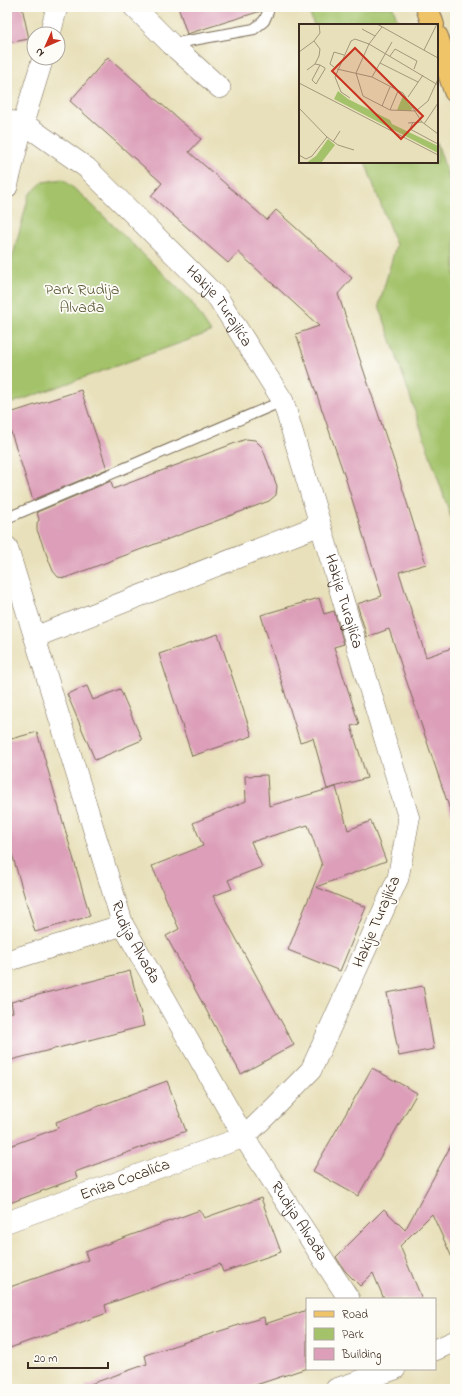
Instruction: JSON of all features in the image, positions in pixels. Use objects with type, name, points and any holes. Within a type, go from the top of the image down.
[{"type":"main road","points":[[427,7],[433,24]]},
{"type":"main road","points":[[438,40],[455,91]]},
{"type":"street","points":[[52,26],[58,7]]},
{"type":"street","points":[[134,7],[170,44],[220,88]]},
{"type":"street","points":[[7,187],[15,122],[40,66]]},
{"type":"street","name":"Hakije Turajlića","points":[[15,122],[87,168],[218,298],[283,402],[409,819],[398,878],[311,1070],[244,1138]]},
{"type":"street","points":[[35,637],[320,525]]},
{"type":"street","name":"Rudija Alvađa","points":[[7,547],[123,925],[244,1138],[349,1298]]},
{"type":"street","points":[[7,960],[123,925]]},
{"type":"street","name":"Eniza Cocalića","points":[[7,1222],[244,1138]]},
{"type":"street","points":[[436,1350],[455,1341]]},
{"type":"street","points":[[336,1389],[392,1370]]},
{"type":"lane","points":[[170,44],[254,29],[264,21],[268,12],[267,7]]},
{"type":"lane","points":[[7,518],[283,402]]},
{"type":"green space","points":[[307,7],[393,7],[399,24],[314,24]]},
{"type":"green space","points":[[438,145],[455,198],[455,529],[379,305],[396,245],[365,163],[438,163]]},
{"type":"green space","name":"Park Rudija Alvađa","points":[[63,179],[85,198],[190,300],[211,332],[7,405],[7,278],[29,195],[43,182]]},
{"type":"building","points":[[7,7],[22,7],[26,26],[26,40],[7,43]]},
{"type":"building","points":[[178,7],[260,7],[261,11],[187,34]]},
{"type":"building","points":[[108,57],[201,139],[189,152],[267,220],[276,210],[352,278],[338,294],[395,464],[426,564],[399,572],[426,657],[455,647],[455,813],[451,813],[389,629],[367,637],[357,604],[382,596],[346,480],[296,334],[319,326],[238,252],[228,263],[151,196],[162,183],[70,101]]},
{"type":"building","points":[[81,390],[107,469],[33,500],[7,420],[7,414]]},
{"type":"building","points":[[246,439],[255,440],[262,447],[277,486],[276,495],[269,501],[65,578],[58,577],[53,571],[37,530],[37,523],[39,520],[37,512],[111,481],[113,489]]},
{"type":"building","points":[[319,598],[324,614],[334,611],[344,644],[334,647],[359,724],[351,726],[367,778],[327,789],[313,738],[300,742],[261,615]]},
{"type":"building","points":[[218,634],[252,736],[192,756],[159,654]]},
{"type":"building","points":[[87,686],[93,700],[120,689],[142,740],[95,760],[67,694]]},
{"type":"building","points":[[37,732],[90,916],[35,932],[7,837],[7,740]]},
{"type":"building","points":[[267,775],[269,806],[336,787],[348,830],[371,821],[386,861],[316,887],[366,907],[340,971],[288,950],[322,865],[308,825],[251,842],[262,867],[228,880],[232,889],[213,896],[294,1045],[241,1074],[166,936],[179,929],[152,866],[203,846],[193,823],[246,801],[245,776]]},
{"type":"building","points":[[130,971],[144,1026],[7,1061],[7,1013],[13,1012],[11,1002]]},
{"type":"building","points":[[423,986],[434,1049],[399,1056],[387,993]]},
{"type":"building","points":[[372,1068],[417,1093],[358,1196],[313,1171]]},
{"type":"building","points":[[167,1081],[186,1131],[75,1172],[77,1178],[7,1204],[7,1147],[58,1128],[56,1122]]},
{"type":"building","points":[[455,1138],[455,1264],[432,1214],[400,1246],[422,1298],[384,1298],[373,1273],[360,1286],[345,1271],[336,1257],[384,1209],[405,1230]]},
{"type":"building","points":[[261,1198],[281,1252],[223,1272],[220,1264],[163,1284],[105,1305],[107,1313],[7,1349],[7,1288],[88,1260],[85,1252],[200,1210],[204,1218]]},
{"type":"building","points":[[306,1310],[306,1368],[244,1389],[86,1389],[85,1386],[147,1364],[145,1355],[264,1317],[265,1324]]}]
